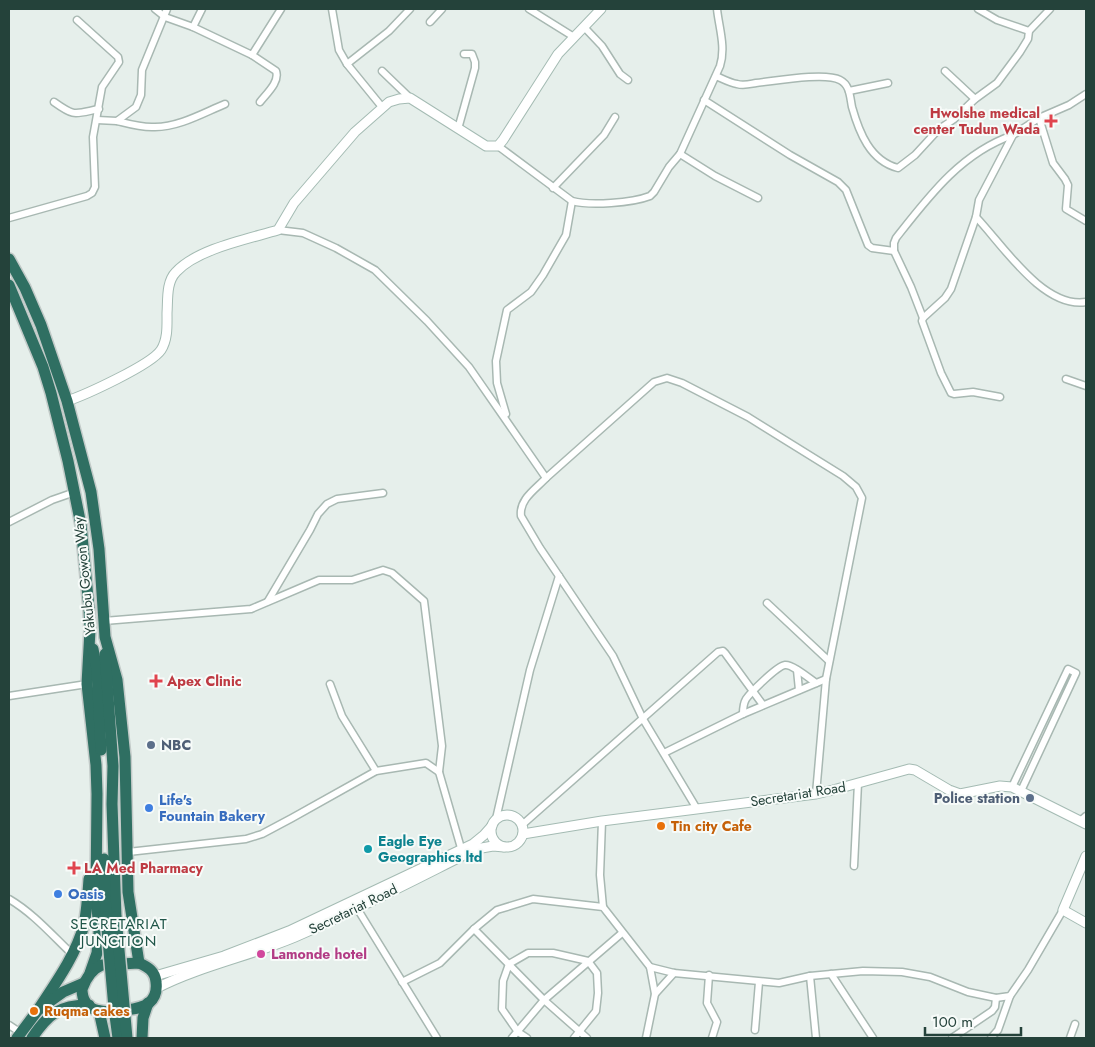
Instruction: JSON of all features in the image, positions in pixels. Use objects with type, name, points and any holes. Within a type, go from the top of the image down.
[{"type":"highway","name":"Yakubu Gowon Way","points":[[9,259],[41,325],[67,401],[91,492],[99,549],[105,637],[116,680],[125,757],[128,892],[139,963]]},
{"type":"highway","name":"Yakubu Gowon Way","points":[[9,285],[43,367],[62,433],[75,492],[86,568],[90,630],[88,684],[97,794],[96,894],[99,932],[96,953],[90,973]]},
{"type":"highway","points":[[90,630],[97,670],[104,789],[104,879],[127,1038]]},
{"type":"highway","points":[[105,637],[113,766],[111,917],[114,1008],[118,1038]]},
{"type":"highway","points":[[19,1036],[38,1010],[72,954],[83,926],[88,903],[90,868],[91,720]]},
{"type":"highway","points":[[139,963],[152,970],[162,980],[155,995],[148,1003],[139,1008],[109,1013],[93,1009],[89,1005],[82,992],[84,983],[90,973],[102,965],[139,963]]},
{"type":"highway","points":[[38,1010],[63,992],[84,983]]},
{"type":"highway","points":[[142,1038],[143,1018],[148,1003]]},
{"type":"highway","points":[[32,1038],[48,1018],[58,1011],[73,1005],[89,1005]]},
{"type":"highway","points":[[99,1011],[105,1038]]},
{"type":"street","points":[[155,9],[165,17],[193,27],[252,55],[276,71],[278,75],[277,80],[260,102]]},
{"type":"street","points":[[117,121],[136,107],[141,95],[142,70],[167,9]]},
{"type":"street","points":[[193,27],[202,9]]},
{"type":"street","points":[[252,55],[281,9]]},
{"type":"street","points":[[332,9],[339,50],[347,64],[382,107]]},
{"type":"street","points":[[347,64],[389,31],[410,9]]},
{"type":"street","points":[[430,22],[442,9]]},
{"type":"street","points":[[529,9],[574,37]]},
{"type":"street","points":[[498,146],[504,140],[558,54],[601,9]]},
{"type":"street","points":[[382,72],[410,98],[486,146],[498,146],[572,201],[582,204],[594,204],[650,196],[680,154],[723,58],[717,9]]},
{"type":"street","points":[[978,9],[997,20],[1029,30]]},
{"type":"street","points":[[716,76],[738,84],[817,77],[836,78],[846,84],[857,124],[869,149],[875,156],[898,168],[915,155],[938,130],[997,83],[1020,52],[1028,38],[1029,30],[1050,9]]},
{"type":"street","points":[[9,218],[92,194],[95,187],[93,137],[102,87],[119,62],[118,57],[77,20]]},
{"type":"street","points":[[584,27],[602,46],[620,74],[628,80]]},
{"type":"street","points":[[458,129],[475,68],[472,54],[464,54]]},
{"type":"street","points":[[944,71],[975,99]]},
{"type":"street","points":[[849,91],[888,83]]},
{"type":"street","points":[[1000,396],[973,392],[951,393],[941,372],[911,287],[894,251],[894,243],[941,182],[961,165],[994,141],[1013,135],[1039,118],[1069,105],[1086,94]]},
{"type":"street","points":[[278,230],[294,203],[355,132],[382,107],[399,98],[410,98]]},
{"type":"street","points":[[704,100],[790,155],[838,182],[846,190],[868,245],[872,248],[894,251]]},
{"type":"street","points":[[54,102],[70,113],[75,114],[99,109]]},
{"type":"street","points":[[97,120],[117,121],[157,128],[174,124],[224,104]]},
{"type":"street","points":[[553,188],[604,135],[616,117]]},
{"type":"street","points":[[1039,118],[1053,164],[1066,179],[1068,185],[1066,208],[1086,222]]},
{"type":"street","points":[[923,318],[946,298],[951,289],[976,217],[979,200],[1013,135]]},
{"type":"street","points":[[680,154],[715,176],[758,198]]},
{"type":"street","points":[[508,420],[497,383],[496,361],[507,310],[532,292],[543,275],[566,234],[572,201]]},
{"type":"street","points":[[976,217],[1024,273],[1037,284],[1059,298],[1074,302],[1086,302]]},
{"type":"street","points":[[67,401],[85,395],[144,363],[160,351],[167,329],[169,287],[174,274],[182,267],[219,247],[278,230],[303,233],[336,248],[374,270],[427,321],[470,367],[546,478]]},
{"type":"street","points":[[697,809],[643,719],[613,656],[559,576],[521,516],[520,510],[522,503],[546,478],[654,382],[667,378],[682,383],[748,417],[843,476],[856,488],[862,498],[826,679],[816,794]]},
{"type":"street","points":[[1066,379],[1086,386]]},
{"type":"street","points":[[9,522],[52,500],[75,492]]},
{"type":"street","points":[[267,602],[318,514],[327,504],[337,499],[383,493]]},
{"type":"street","points":[[104,621],[250,609],[319,580],[352,580],[382,570],[392,573],[421,598],[424,605],[442,746],[439,772],[461,848]]},
{"type":"street","points":[[494,822],[504,815],[518,818],[522,829],[521,839],[515,845],[504,847],[494,841],[492,836],[494,822],[530,670],[559,576]]},
{"type":"street","points":[[767,603],[829,662]]},
{"type":"street","points":[[522,829],[718,652],[725,654],[763,705]]},
{"type":"street","points":[[743,714],[743,707],[747,698],[778,668],[786,665],[791,666],[816,683]]},
{"type":"street","points":[[1021,791],[1076,673],[1068,669],[1012,786],[1021,791],[1084,820]]},
{"type":"street","points":[[797,670],[799,690]]},
{"type":"street","points":[[664,753],[743,714],[826,679]]},
{"type":"street","points":[[9,696],[88,684]]},
{"type":"street","points":[[330,684],[342,716],[376,771]]},
{"type":"street","points":[[128,852],[246,838],[262,834],[376,771],[426,764],[439,772]]},
{"type":"street","name":"Secretariat Road","points":[[522,829],[602,821],[816,794],[909,769],[915,770],[949,790],[960,794],[1000,786],[1012,786]]},
{"type":"street","points":[[854,866],[858,783]]},
{"type":"street","points":[[602,821],[600,875],[603,907],[650,967],[655,994],[646,1038]]},
{"type":"street","name":"Secretariat Road","points":[[355,905],[478,840],[494,822]]},
{"type":"street","name":"Secretariat Road","points":[[162,980],[274,945],[476,849],[494,846],[504,847]]},
{"type":"street","points":[[991,1038],[998,1030],[1010,996],[1028,970],[1063,910],[1086,856]]},
{"type":"street","points":[[9,899],[45,928],[72,954]]},
{"type":"street","points":[[402,982],[440,963],[474,929],[497,910],[533,900],[603,907]]},
{"type":"street","points":[[355,905],[437,1038]]},
{"type":"street","points":[[1063,910],[1086,923]]},
{"type":"street","points":[[474,929],[544,1000],[588,1038]]},
{"type":"street","points":[[512,1038],[544,1000],[622,932]]},
{"type":"street","points":[[527,1038],[518,1032],[502,1008],[503,981],[509,964],[528,952],[553,952],[588,961],[597,973],[596,1012],[574,1038]]},
{"type":"street","points":[[650,967],[674,973],[779,983],[810,976],[863,970],[902,972],[930,977],[968,992],[996,998],[1010,996]]},
{"type":"street","points":[[655,994],[674,973]]},
{"type":"street","points":[[831,974],[872,1038]]},
{"type":"street","points":[[709,975],[707,1003],[716,1022],[712,1038]]},
{"type":"street","points":[[810,976],[816,1038]]},
{"type":"street","points":[[755,1030],[759,982]]},
{"type":"street","points":[[952,1038],[992,1011],[995,1007],[996,998]]},
{"type":"street","points":[[1070,1038],[1075,1024]]},
{"type":"street","points":[[9,1025],[19,1036]]},
{"type":"street","points":[[985,1038],[998,1030]]},
{"type":"place","name":"Hwolshe medical center Tudun Wada","points":[[1051,121]]},
{"type":"place","name":"Apex Clinic","points":[[156,681]]},
{"type":"place","name":"NBC","points":[[151,745]]},
{"type":"place","name":"Police station","points":[[1030,798]]},
{"type":"place","name":"Life's Fountain Bakery","points":[[149,808]]},
{"type":"place","name":"Tin city Cafe","points":[[661,826]]},
{"type":"place","name":"Eagle Eye Geographics ltd","points":[[368,849]]},
{"type":"place","name":"LA Med Pharmacy","points":[[74,868]]},
{"type":"place","name":"Oasis","points":[[58,894]]},
{"type":"place","name":"Lamonde hotel","points":[[261,954]]},
{"type":"place","name":"Ruqma cakes","points":[[34,1011]]},
{"type":"district","name":"SECRETARIAT JUNCTION","points":[[119,932]]}]
